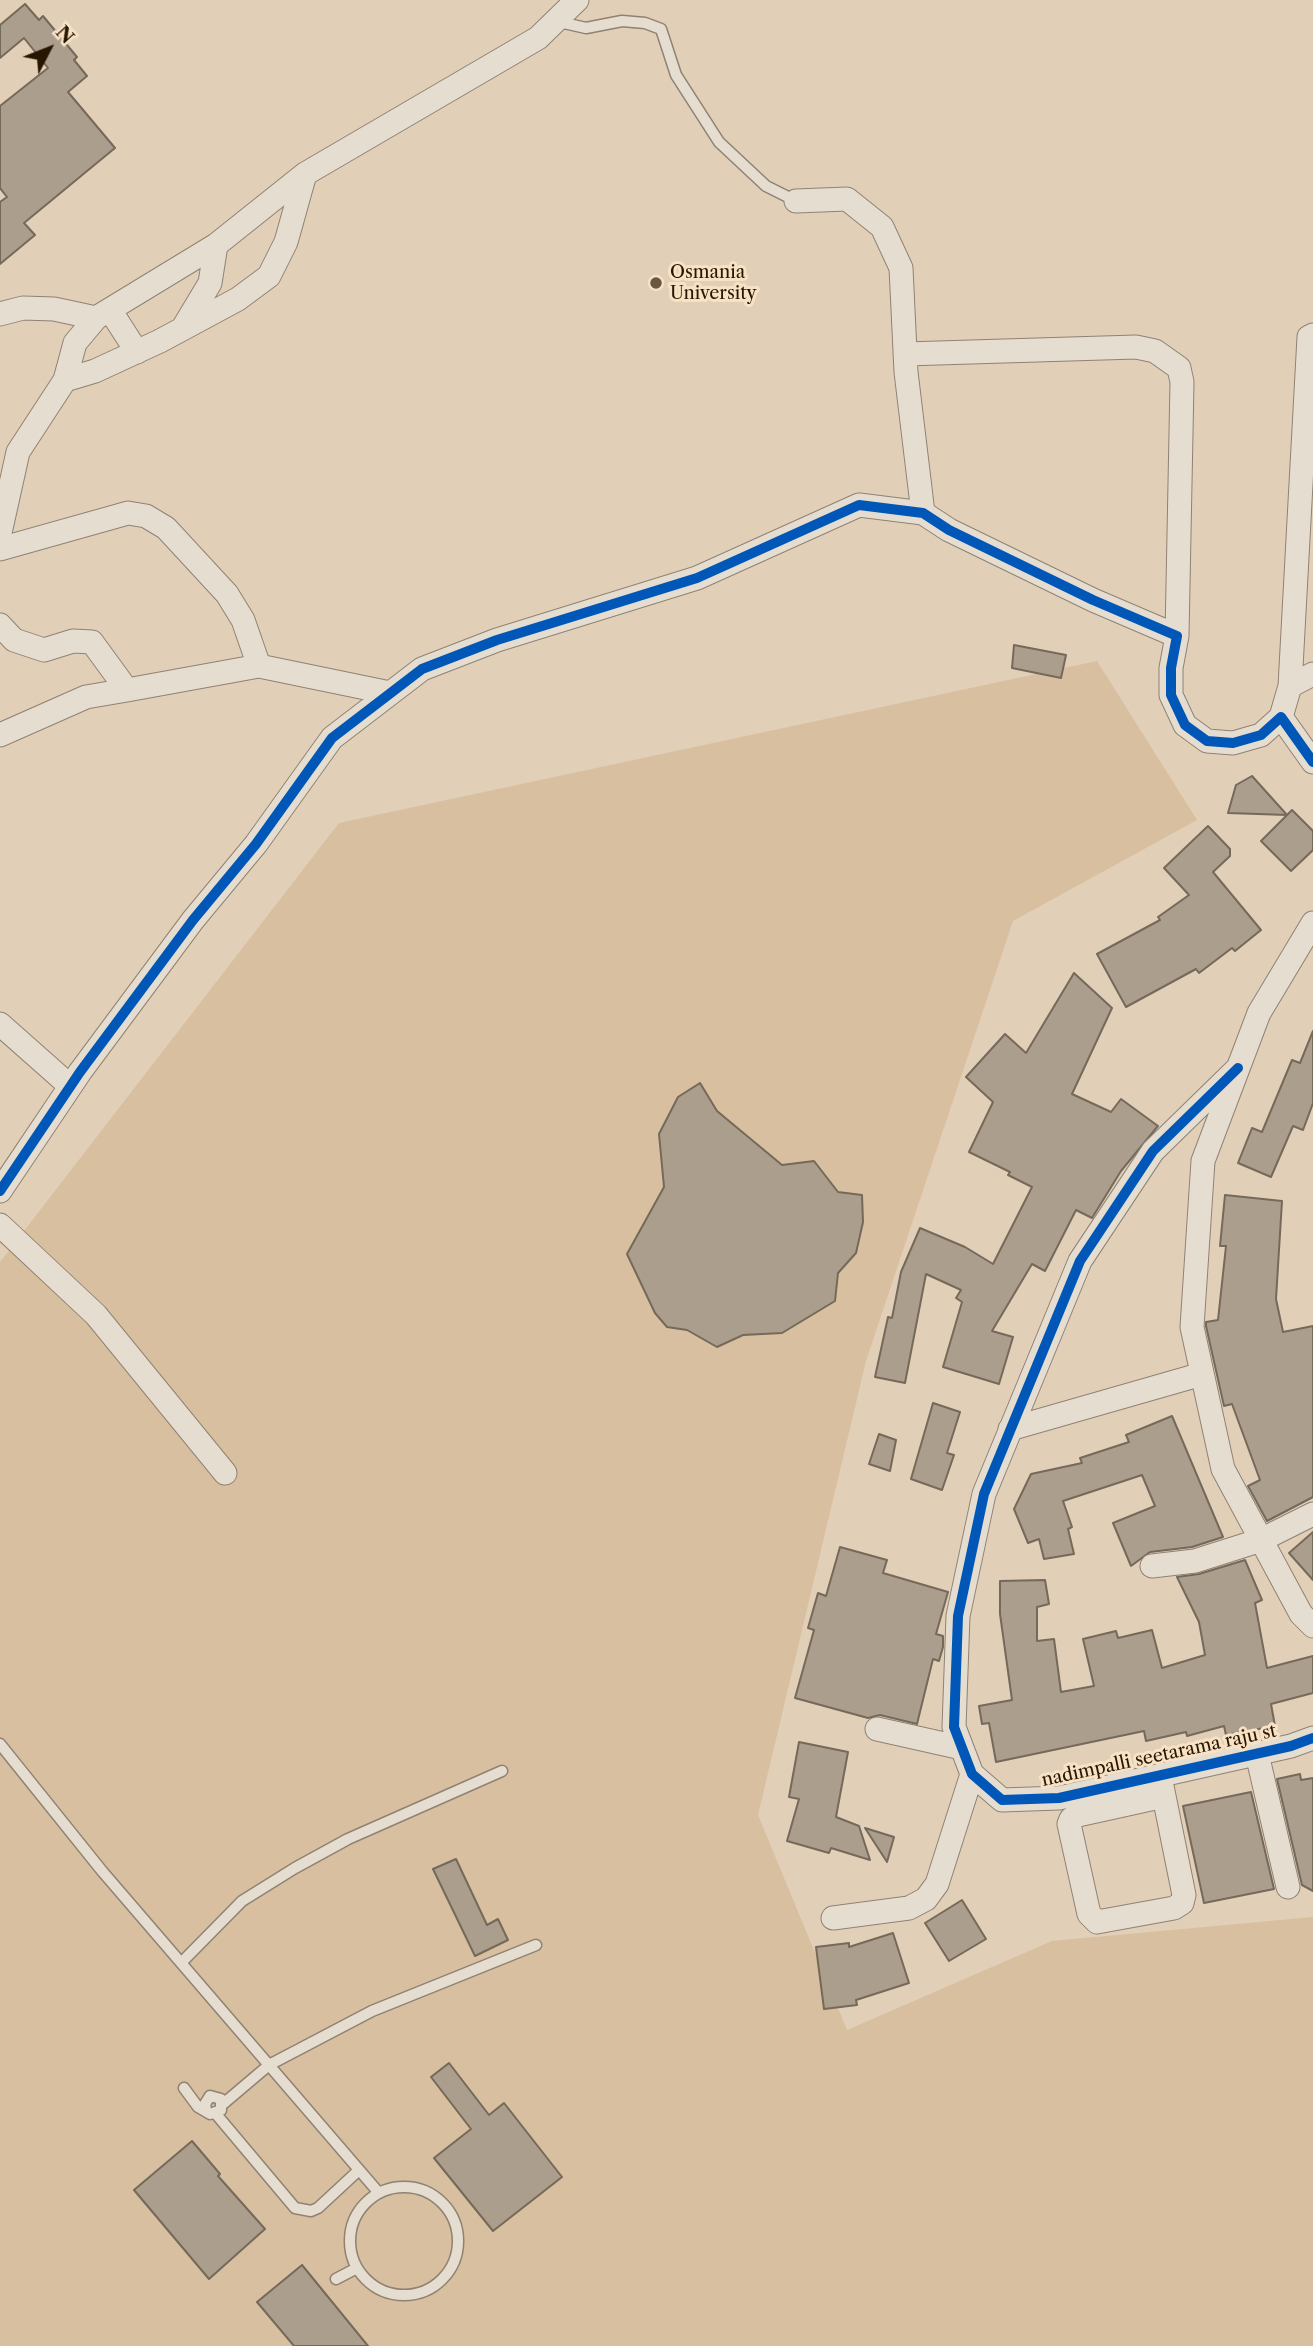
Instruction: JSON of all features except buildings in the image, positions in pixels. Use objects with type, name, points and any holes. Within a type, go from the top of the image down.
[{"type":"street","points":[[0,533],[9,451],[65,380],[75,344],[103,314],[216,246],[305,174],[538,38],[577,0]]},
{"type":"street","points":[[65,380],[96,371],[182,329],[237,299],[268,276],[286,242],[305,174]]},
{"type":"street","points":[[796,201],[847,199],[882,227],[901,268],[905,354],[923,513]]},
{"type":"street","points":[[182,329],[210,283],[216,246]]},
{"type":"street","points":[[0,314],[23,308],[103,314],[137,352]]},
{"type":"street","points":[[905,354],[1136,347],[1155,351],[1179,368],[1182,382],[1177,636],[1171,668],[1171,695],[1185,725],[1206,741],[1233,743],[1261,735],[1281,717],[1290,686],[1309,337],[1313,335]]},
{"type":"street","points":[[0,1191],[70,1086],[193,920],[256,844],[332,738],[422,669],[496,640],[697,578],[859,505],[923,513],[949,530],[1045,577],[1177,636]]},
{"type":"street","points":[[0,549],[128,513],[146,516],[166,528],[227,594],[243,620],[259,666]]},
{"type":"street","points":[[0,625],[15,640],[44,650],[73,641],[92,642],[127,690]]},
{"type":"street","points":[[0,735],[86,697],[259,666],[390,693]]},
{"type":"street","points":[[1290,686],[1313,674]]},
{"type":"street","points":[[1281,717],[1313,762]]},
{"type":"street","points":[[1313,923],[1259,1013],[1203,1161],[1192,1327],[1223,1469],[1301,1614],[1313,1626]]},
{"type":"street","points":[[0,1024],[70,1086]]},
{"type":"street","name":"nadimpalli seetarama raju st","points":[[1238,1068],[1153,1151],[1080,1261],[984,1494],[958,1616],[954,1727],[972,1774],[1002,1800],[1059,1798],[1162,1786],[1313,1738]]},
{"type":"street","points":[[0,1225],[96,1315],[225,1473]]},
{"type":"street","points":[[1010,1429],[1202,1374]]},
{"type":"street","points":[[1152,1566],[1195,1561],[1261,1540],[1313,1514]]},
{"type":"street","points":[[877,1729],[962,1748]]},
{"type":"street","points":[[1257,1754],[1288,1888]]},
{"type":"street","points":[[833,1918],[909,1908],[926,1899],[937,1884],[972,1774]]},
{"type":"street","points":[[1162,1786],[1184,1895],[1182,1903],[1174,1908],[1097,1922],[1089,1914],[1069,1824],[1071,1819],[1162,1786]]},
{"type":"lane","points":[[555,21],[586,28],[622,21],[645,23],[661,29],[676,75],[719,142],[766,186],[796,201]]},
{"type":"lane","points":[[0,1744],[181,1963],[379,2193]]},
{"type":"lane","points":[[181,1963],[242,1901],[295,1868],[348,1839],[502,1771]]},
{"type":"lane","points":[[215,2109],[269,2065],[372,2011],[536,1945]]},
{"type":"lane","points":[[184,2088],[198,2107],[215,2109],[296,2208],[311,2211],[318,2208],[359,2170]]},
{"type":"lane","points":[[396,2187],[415,2188],[433,2194],[455,2210],[459,2241],[456,2260],[447,2276],[433,2288],[417,2295],[400,2296],[383,2292],[368,2282],[357,2268],[351,2252],[350,2235],[360,2211],[379,2193],[396,2187]]},
{"type":"lane","points":[[336,2279],[357,2268]]},
{"type":"shaded area","points":[[1097,661],[1197,820],[1013,921],[866,1361],[758,1815],[847,2030],[1052,1941],[1313,1917],[1313,2346],[0,2346],[0,1262],[339,823]]},
{"type":"cycle path","points":[[0,1191],[80,1072],[193,920],[256,844],[332,738],[422,669],[497,640],[697,578],[859,505],[923,513],[949,530],[1093,600],[1177,636],[1171,668],[1171,695],[1185,725],[1207,741],[1233,743],[1261,735],[1281,717],[1313,762]]},
{"type":"cycle path","points":[[1238,1068],[1153,1151],[1080,1261],[984,1494],[958,1616],[954,1727],[972,1774],[1002,1800],[1059,1798],[1291,1746],[1313,1738]]},
{"type":"place","name":"Osmania University","points":[[656,283]]}]
